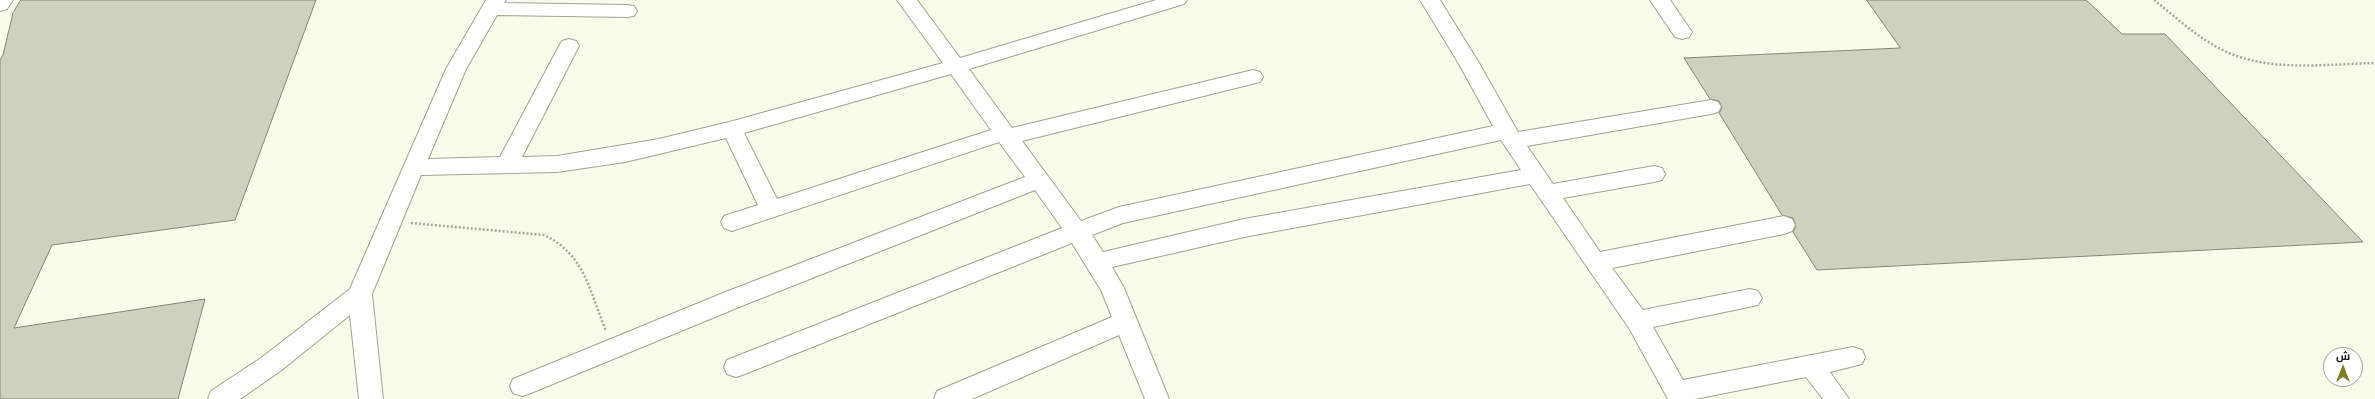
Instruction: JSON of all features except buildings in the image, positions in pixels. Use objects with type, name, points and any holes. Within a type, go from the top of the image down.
[{"type":"street","points":[[0,4],[3,0]]},
{"type":"street","points":[[907,0],[1078,232],[1097,262],[1112,288],[1124,322],[1157,399]]},
{"type":"street","points":[[414,167],[579,161],[731,128],[955,65],[1177,0]]},
{"type":"street","points":[[1430,0],[1469,63],[1509,136],[1637,321],[1679,395],[1853,357]]},
{"type":"street","points":[[1660,0],[1682,32]]},
{"type":"street","points":[[371,399],[360,294],[373,256],[414,167],[456,69],[493,5],[627,11]]},
{"type":"street","points":[[507,164],[569,46]]},
{"type":"street","points":[[732,222],[771,208],[1006,135],[1253,77]]},
{"type":"street","points":[[736,367],[1132,211],[1424,150],[1509,136],[1711,107]]},
{"type":"street","points":[[731,128],[771,208]]},
{"type":"street","points":[[1097,262],[1244,228],[1535,174]]},
{"type":"street","points":[[1548,193],[1654,174]]},
{"type":"street","points":[[522,386],[898,234],[1039,180]]},
{"type":"street","points":[[1595,262],[1784,225]]},
{"type":"street","points":[[220,399],[270,365],[360,294]]},
{"type":"street","points":[[1637,321],[1750,298]]},
{"type":"street","points":[[946,399],[1124,322]]},
{"type":"street","points":[[1811,365],[1837,399]]},
{"type":"path","points":[[2154,0],[2203,38],[2228,53],[2241,58],[2269,62],[2375,63]]},
{"type":"path","points":[[389,220],[544,235],[557,239],[574,256],[615,348]]}]
